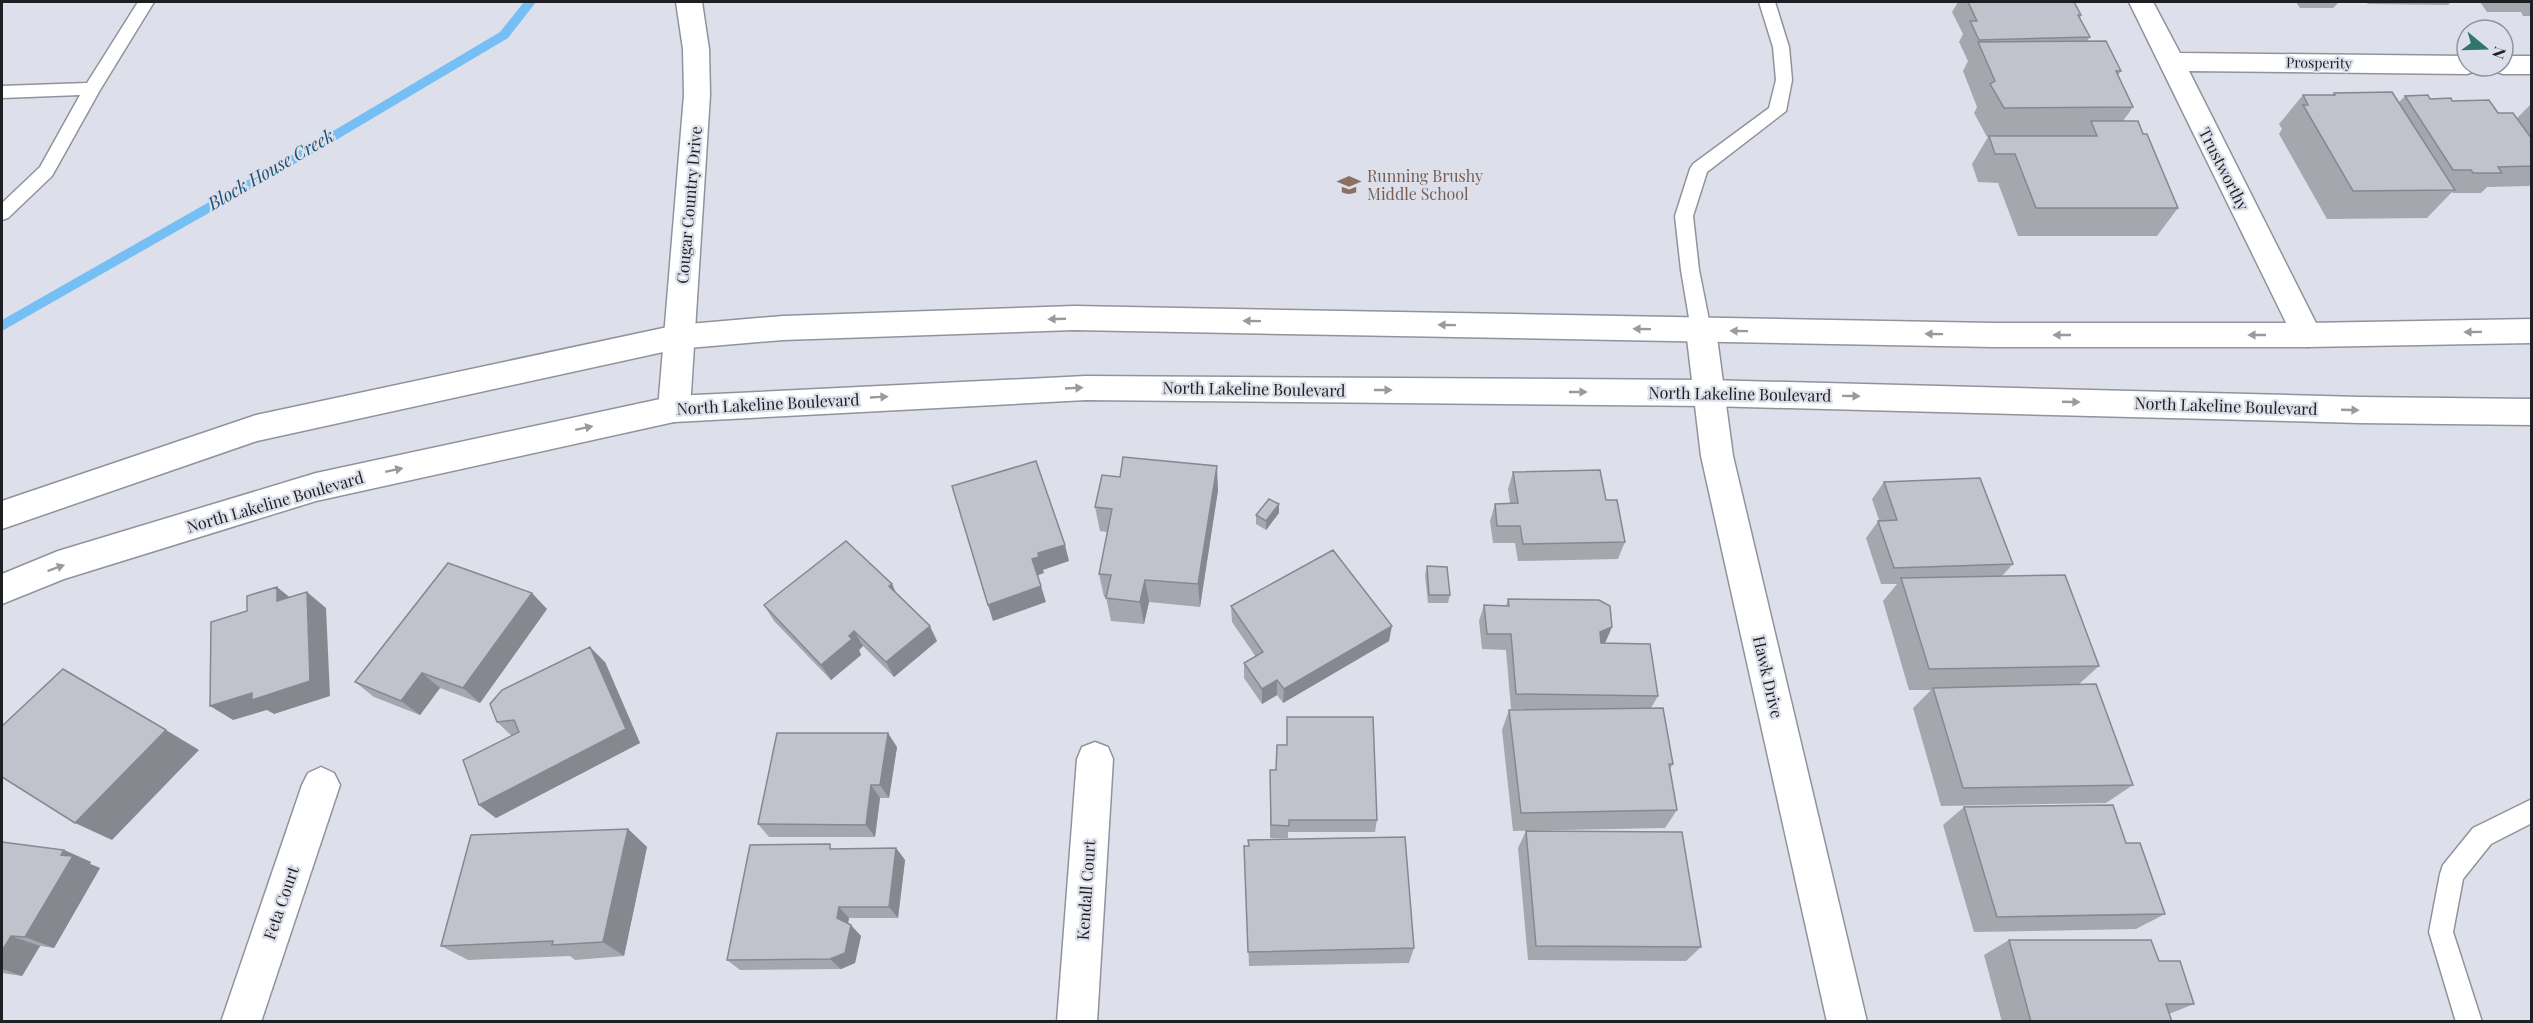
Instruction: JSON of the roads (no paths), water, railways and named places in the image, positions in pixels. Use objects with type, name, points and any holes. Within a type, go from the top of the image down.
[{"type":"main road","name":"Cougar Country Drive","points":[[674,409],[677,338],[698,90],[698,44],[689,2]]},
{"type":"main road","name":"Trustworthy","points":[[2141,2],[2307,335]]},
{"type":"main road","name":"Prosperity","points":[[2170,62],[2455,65]]},
{"type":"main road","points":[[2515,65],[2532,65]]},
{"type":"main road","points":[[2,515],[256,428],[677,338],[783,328],[1074,318],[1993,336],[2307,335],[2532,331]]},
{"type":"main road","name":"Hawk Drive","points":[[1701,330],[1717,456],[1847,1022]]},
{"type":"main road","name":"North Lakeline Boulevard","points":[[2,589],[58,567],[316,487],[674,409],[1086,388],[1708,393],[2360,410],[2532,412]]},
{"type":"main road","name":"Kendall Court","points":[[1077,1022],[1095,759]]},
{"type":"main road","name":"Feta Court","points":[[241,1022],[321,785]]},
{"type":"lane","points":[[2,213],[46,171],[92,89],[146,2]]},
{"type":"lane","points":[[1701,330],[1690,270],[1684,216],[1700,169],[1777,111],[1784,80],[1781,47],[1767,2]]},
{"type":"lane","points":[[2,92],[92,89]]},
{"type":"lane","points":[[2469,1022],[2441,932],[2452,874],[2482,836],[2532,810]]},
{"type":"waterway","name":"Block House Creek","points":[[2,326],[322,143],[504,35],[530,2]]},
{"type":"place","name":"Running Brushy Middle School","points":[[1349,185]]}]
